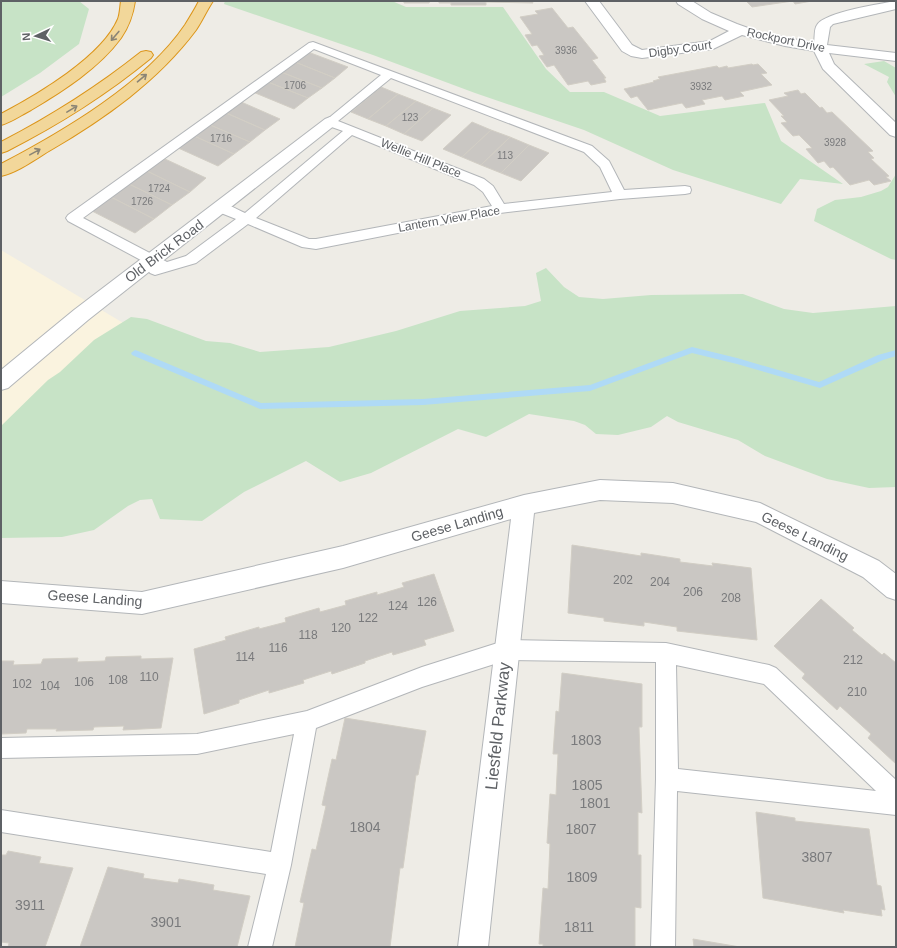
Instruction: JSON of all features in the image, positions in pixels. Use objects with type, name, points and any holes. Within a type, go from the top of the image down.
[{"type":"highway","points":[[1,120],[57,87],[92,60],[119,31],[126,20],[128,1]]},
{"type":"highway","points":[[1,148],[73,109],[121,76],[168,35],[196,1]]},
{"type":"highway","points":[[1,171],[39,151],[127,91],[169,53],[193,23],[206,1]]},
{"type":"street","name":"Digby Court","points":[[592,1],[627,48],[636,53],[642,54],[713,45],[741,30]]},
{"type":"street","name":"Rockport Drive","points":[[683,1],[716,21],[741,30],[778,40],[820,48],[896,57]]},
{"type":"street","points":[[896,5],[828,20],[823,26],[820,48],[828,66],[896,132]]},
{"type":"street","name":"Old Brick Road","points":[[1,382],[81,315],[130,277],[158,264],[220,208],[330,122]]},
{"type":"street","name":"Geese Landing","points":[[1,592],[142,603],[344,556],[524,505],[600,490],[681,495],[760,513],[871,569],[896,589]]},
{"type":"street","name":"Liesfeld Parkway","points":[[473,947],[524,505]]},
{"type":"lane","points":[[350,130],[334,146],[247,218],[191,260],[158,264],[73,218],[313,45],[588,149],[606,164],[620,195]]},
{"type":"lane","points":[[330,122],[389,74]]},
{"type":"lane","name":"Wellie Hill Place","points":[[330,122],[479,182],[488,189],[500,209]]},
{"type":"lane","name":"Lantern View Place","points":[[220,208],[307,244],[316,244],[500,209],[620,195],[685,190]]},
{"type":"lane","points":[[1,748],[198,744],[307,720],[422,677],[507,650],[666,653],[768,675],[896,795]]},
{"type":"lane","points":[[663,947],[667,779],[666,653]]},
{"type":"lane","points":[[260,947],[280,865],[307,720]]},
{"type":"lane","points":[[667,779],[896,804]]},
{"type":"lane","points":[[1,821],[280,865]]},
{"type":"shaded area","points":[[1,250],[130,327],[1,433]]},
{"type":"green space","points":[[1,1],[79,1],[89,9],[79,44],[40,73],[1,97]]},
{"type":"green space","points":[[225,1],[392,1],[406,7],[503,7],[546,69],[570,92],[604,92],[660,116],[765,103],[781,141],[843,184],[800,179],[781,204],[673,170],[584,130],[224,4]]},
{"type":"green space","points":[[884,61],[896,68],[896,97],[887,82],[889,77],[864,64]]},
{"type":"green space","points":[[896,174],[896,260],[891,259],[814,221],[817,209],[835,200],[861,197],[881,191],[888,187]]},
{"type":"green space","points":[[546,268],[564,287],[579,297],[603,299],[651,295],[743,294],[784,309],[813,313],[896,306],[896,487],[869,488],[827,479],[765,456],[738,440],[678,422],[667,416],[651,427],[618,435],[596,434],[585,425],[574,421],[529,414],[486,437],[458,429],[371,473],[340,482],[306,461],[244,492],[202,521],[160,519],[152,499],[140,500],[128,506],[94,530],[62,537],[1,538],[1,426],[48,380],[60,372],[94,340],[131,317],[147,319],[206,341],[230,343],[260,352],[329,347],[396,331],[460,311],[525,306],[541,301],[536,273]]},
{"type":"building","points":[[404,1],[430,1],[429,3],[404,3]]},
{"type":"building","points":[[439,1],[532,1],[533,3],[486,2],[486,5],[451,5],[451,3],[439,3]]},
{"type":"building","points":[[746,1],[793,1],[752,7]]},
{"type":"building","points":[[793,1],[812,1],[795,4]]},
{"type":"building","points":[[552,8],[568,28],[573,27],[598,58],[592,60],[606,78],[604,78],[606,82],[591,85],[588,81],[568,85],[554,65],[547,67],[539,56],[544,55],[537,45],[532,46],[525,35],[532,34],[520,17],[538,14],[535,11]]},
{"type":"building","points":[[308,52],[348,67],[335,78],[295,62]]},
{"type":"building","points":[[295,62],[335,78],[322,88],[281,72]]},
{"type":"building","points":[[758,64],[767,73],[761,74],[772,85],[740,92],[744,96],[725,100],[722,96],[702,100],[705,104],[686,108],[682,103],[648,110],[637,96],[631,98],[624,89],[654,82],[653,81],[660,79],[658,77],[717,66],[719,68],[727,66],[728,68]]},
{"type":"building","points":[[281,72],[322,88],[308,98],[268,82]]},
{"type":"building","points":[[268,82],[308,98],[294,109],[253,92]]},
{"type":"building","points":[[381,87],[398,94],[368,119],[351,112]]},
{"type":"building","points":[[798,90],[801,94],[805,93],[827,113],[832,112],[873,151],[868,152],[874,158],[871,159],[889,176],[886,177],[891,181],[874,185],[869,180],[850,185],[833,167],[830,168],[824,161],[818,163],[806,149],[812,148],[799,135],[793,136],[781,123],[787,122],[781,116],[784,116],[769,100],[788,96],[784,93]]},
{"type":"building","points":[[398,94],[416,101],[386,126],[368,119]]},
{"type":"building","points":[[239,101],[280,119],[265,130],[224,112]]},
{"type":"building","points":[[416,101],[433,108],[404,134],[386,126]]},
{"type":"building","points":[[433,108],[451,115],[422,141],[404,134]]},
{"type":"building","points":[[224,112],[265,130],[250,142],[208,124]]},
{"type":"building","points":[[472,122],[491,130],[462,157],[443,149]]},
{"type":"building","points":[[208,124],[250,142],[234,154],[192,135]]},
{"type":"building","points":[[491,130],[510,137],[481,165],[462,157]]},
{"type":"building","points":[[192,135],[234,154],[218,166],[176,147]]},
{"type":"building","points":[[510,137],[529,145],[501,173],[481,165]]},
{"type":"building","points":[[529,145],[549,153],[521,181],[501,173]]},
{"type":"building","points":[[165,159],[206,178],[190,192],[147,171]]},
{"type":"building","points":[[147,171],[190,192],[172,205],[129,184]]},
{"type":"building","points":[[129,184],[172,205],[154,219],[111,197]]},
{"type":"building","points":[[111,197],[154,219],[135,233],[92,211]]},
{"type":"building","points":[[572,545],[641,556],[641,553],[680,559],[680,562],[713,566],[712,563],[751,568],[757,640],[677,631],[677,627],[644,622],[644,626],[604,621],[604,618],[568,613]]},
{"type":"building","points":[[434,574],[454,631],[424,640],[426,645],[393,655],[392,652],[332,674],[331,671],[303,680],[304,683],[269,693],[269,690],[239,700],[239,703],[204,714],[194,649],[226,640],[225,637],[259,627],[259,629],[286,622],[285,618],[319,608],[320,612],[346,605],[345,601],[377,592],[377,595],[404,587],[402,583]]},
{"type":"building","points":[[821,599],[854,628],[852,630],[882,655],[884,653],[896,663],[896,764],[868,738],[871,734],[840,706],[837,710],[802,678],[805,674],[774,646]]},
{"type":"building","points":[[141,656],[141,659],[173,658],[161,728],[123,730],[124,726],[94,727],[93,730],[56,731],[57,729],[27,729],[26,733],[1,734],[1,661],[14,661],[13,665],[41,664],[43,659],[78,658],[77,662],[105,661],[106,657]]},
{"type":"building","points":[[562,673],[642,684],[642,727],[639,727],[642,813],[638,812],[638,855],[641,855],[641,908],[635,907],[635,947],[543,947],[543,944],[539,944],[543,888],[548,889],[550,844],[547,843],[550,794],[556,795],[558,754],[553,754],[556,711],[559,712]]},
{"type":"building","points":[[345,718],[426,731],[418,775],[416,775],[403,868],[400,868],[390,947],[295,947],[304,903],[300,902],[312,849],[316,850],[326,806],[322,805],[332,759],[336,760]]},
{"type":"building","points":[[756,812],[795,818],[795,821],[869,829],[877,885],[881,886],[885,910],[881,909],[882,916],[843,910],[844,913],[763,898]]},
{"type":"building","points":[[8,851],[41,857],[39,863],[73,868],[45,947],[8,947],[9,943],[1,942],[1,855],[6,855]]},
{"type":"building","points":[[108,867],[144,874],[143,878],[178,883],[179,879],[214,885],[213,890],[250,896],[237,947],[80,947]]},
{"type":"building","points":[[693,939],[740,947],[694,947]]},
{"type":"waterway","points":[[135,353],[260,406],[423,402],[590,388],[692,350],[737,361],[820,385],[881,357],[896,353]]}]
